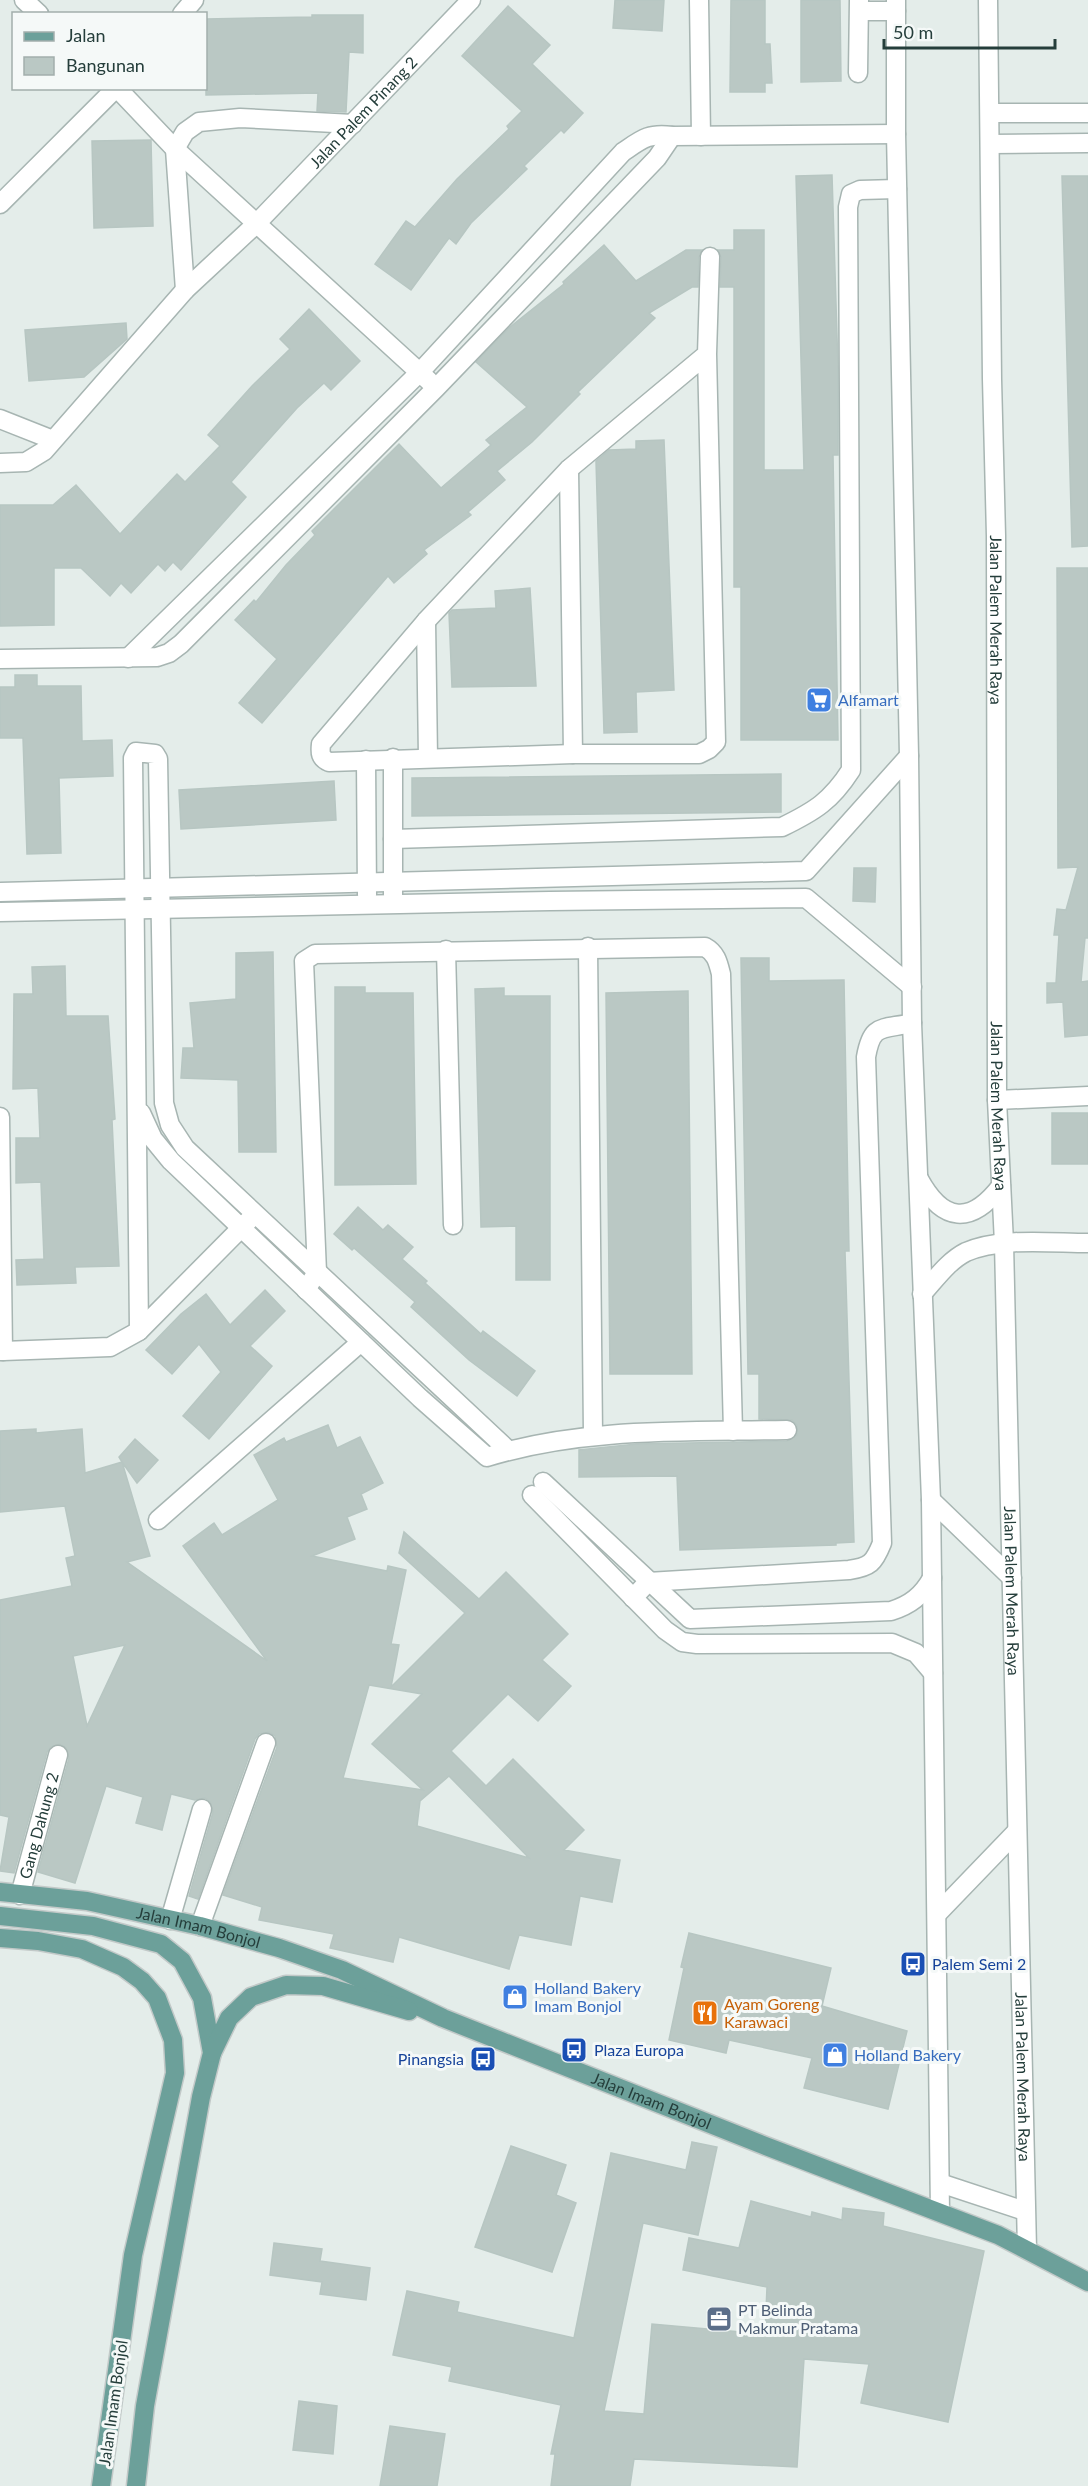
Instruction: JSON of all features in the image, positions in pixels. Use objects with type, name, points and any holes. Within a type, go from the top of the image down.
[{"type":"main road","name":"Jalan Imam Bonjol","points":[[0,1892],[87,1901],[200,1926],[279,1948],[342,1970],[443,2018],[940,2212],[1027,2249],[1088,2283]]},
{"type":"main road","points":[[0,1916],[93,1926],[161,1944],[182,1961],[202,1998],[212,2053]]},
{"type":"main road","name":"Jalan Imam Bonjol","points":[[0,1938],[38,1941],[82,1949],[123,1968],[142,1981],[157,1998],[173,2040],[175,2073],[133,2255],[101,2486]]},
{"type":"main road","points":[[212,2053],[228,2018],[251,1997],[286,1985],[323,1986],[400,2009],[443,2018]]},
{"type":"main road","name":"Jalan Imam Bonjol","points":[[136,2486],[145,2406],[201,2097],[212,2053]]},
{"type":"street","points":[[24,0],[37,12]]},
{"type":"street","points":[[184,12],[194,0]]},
{"type":"street","name":"Jalan Palem Pinang 2","points":[[0,463],[26,462],[37,457],[185,290],[256,224],[471,0]]},
{"type":"street","points":[[699,0],[701,136]]},
{"type":"street","name":"Jalan Palem Merah Raya","points":[[988,0],[996,536],[997,1100],[1004,1243],[1027,2249]]},
{"type":"street","points":[[858,73],[859,6],[896,5],[896,134],[909,756],[912,1023],[931,1500],[940,2212]]},
{"type":"street","points":[[0,204],[114,90]]},
{"type":"street","points":[[118,90],[175,149],[436,388]]},
{"type":"street","points":[[991,113],[1088,113]]},
{"type":"street","points":[[185,290],[175,149],[185,132],[199,122],[240,118],[353,124]]},
{"type":"street","points":[[128,658],[420,372],[623,152],[646,136],[658,134],[701,136],[896,134]]},
{"type":"street","points":[[0,658],[157,657],[169,653],[182,644],[436,388],[657,158],[672,136]]},
{"type":"street","points":[[991,144],[1088,143]]},
{"type":"street","points":[[393,839],[782,827],[812,812],[838,789],[851,770],[848,207],[851,194],[860,190],[897,189]]},
{"type":"street","points":[[707,354],[569,469],[426,621],[321,744],[320,754],[323,760],[329,762],[393,758],[573,754],[699,754],[716,742],[707,354],[710,256]]},
{"type":"street","points":[[0,418],[54,440]]},
{"type":"street","points":[[569,469],[573,754]]},
{"type":"street","points":[[426,621],[428,758]]},
{"type":"street","points":[[139,1331],[133,758],[136,752],[155,754],[158,759],[164,1103],[170,1125],[185,1148],[508,1450]]},
{"type":"street","points":[[806,898],[806,871],[909,756]]},
{"type":"street","points":[[393,758],[393,906]]},
{"type":"street","points":[[366,760],[367,906]]},
{"type":"street","points":[[0,892],[806,871]]},
{"type":"street","points":[[670,876],[670,899]]},
{"type":"street","points":[[549,879],[550,901]]},
{"type":"street","points":[[0,912],[806,898],[912,987]]},
{"type":"street","points":[[588,947],[593,1435]]},
{"type":"street","points":[[306,1290],[317,1272],[304,961],[315,954],[588,947],[705,947],[712,951],[718,961],[721,974],[733,1431]]},
{"type":"street","points":[[446,950],[453,1226]]},
{"type":"street","points":[[137,1016],[162,1015]]},
{"type":"street","points":[[633,1598],[648,1582],[849,1570],[864,1567],[876,1559],[882,1544],[866,1058],[869,1038],[876,1031],[912,1023]]},
{"type":"street","points":[[997,1100],[1088,1096]]},
{"type":"street","points":[[138,1106],[153,1139],[171,1161],[420,1398],[488,1457],[508,1450],[593,1435],[787,1430]]},
{"type":"street","points":[[0,1117],[1,1351],[110,1347],[139,1331],[255,1213]]},
{"type":"street","points":[[919,1178],[936,1206],[949,1212],[977,1210],[989,1202],[1001,1186]]},
{"type":"street","points":[[922,1294],[943,1270],[966,1252],[1004,1243],[1088,1243]]},
{"type":"street","points":[[158,1520],[361,1342]]},
{"type":"street","points":[[420,1398],[436,1383]]},
{"type":"street","points":[[932,1578],[926,1590],[916,1599],[905,1607],[891,1611],[690,1619],[537,1489],[633,1598],[665,1630],[682,1642],[697,1644],[892,1643],[916,1653],[933,1673]]},
{"type":"street","points":[[931,1500],[1012,1578]]},
{"type":"street","points":[[200,1926],[267,1743]]},
{"type":"street","name":"Gang Dahung 2","points":[[20,1894],[58,1755]]},
{"type":"street","points":[[170,1920],[202,1809]]},
{"type":"street","points":[[938,1913],[1017,1831]]},
{"type":"street","points":[[940,2183],[1025,2211]]},
{"type":"building","points":[[615,0],[664,0],[662,31],[613,28]]},
{"type":"building","points":[[731,0],[765,0],[765,44],[770,44],[772,83],[765,83],[765,92],[730,92]]},
{"type":"building","points":[[801,0],[840,0],[841,81],[801,82]]},
{"type":"building","points":[[508,6],[550,45],[532,64],[583,113],[564,133],[561,130],[524,166],[527,169],[471,223],[456,244],[449,238],[411,290],[375,264],[406,221],[415,227],[457,179],[509,129],[507,126],[522,111],[462,56]]},
{"type":"building","points":[[312,15],[363,15],[363,53],[349,52],[346,112],[317,111],[318,93],[206,95],[207,19],[312,17]]},
{"type":"building","points":[[151,140],[153,226],[94,228],[92,141]]},
{"type":"building","points":[[832,175],[838,368],[838,455],[833,455],[838,740],[741,740],[741,587],[734,587],[734,287],[720,287],[721,257],[718,250],[734,250],[734,230],[764,230],[764,470],[804,470],[796,176]]},
{"type":"building","points":[[1062,176],[1088,176],[1088,546],[1072,547]]},
{"type":"building","points":[[604,245],[636,281],[686,250],[702,250],[699,257],[698,287],[692,287],[649,313],[655,318],[578,392],[580,394],[532,442],[497,471],[505,480],[468,512],[471,515],[424,550],[427,554],[394,583],[388,576],[262,723],[239,703],[277,659],[235,620],[254,600],[256,602],[286,565],[315,535],[312,531],[399,444],[441,488],[491,445],[486,440],[527,407],[476,362],[510,327],[564,284],[563,282]]},
{"type":"building","points":[[309,309],[360,361],[331,390],[324,383],[297,408],[231,482],[246,497],[181,570],[173,562],[165,571],[158,564],[131,593],[121,583],[110,596],[81,568],[54,568],[54,625],[0,626],[0,505],[53,505],[76,485],[120,534],[177,474],[185,482],[220,446],[208,435],[252,386],[290,349],[280,339]]},
{"type":"building","points":[[126,323],[127,339],[84,377],[29,381],[25,330]]},
{"type":"building","points":[[664,440],[674,690],[636,692],[637,732],[604,733],[596,461],[609,450],[636,449],[636,441]]},
{"type":"building","points":[[1057,568],[1088,568],[1088,938],[1085,938],[1081,982],[1088,981],[1088,1035],[1065,1037],[1063,1002],[1047,1003],[1047,983],[1056,983],[1059,935],[1054,935],[1057,909],[1066,910],[1078,867],[1058,868]]},
{"type":"building","points":[[530,588],[536,686],[452,687],[449,613],[452,610],[496,608],[495,591]]},
{"type":"building","points":[[15,675],[37,675],[37,686],[81,686],[82,741],[112,740],[113,776],[59,778],[61,853],[27,854],[23,738],[0,738],[0,687],[15,687]]},
{"type":"building","points":[[781,774],[781,812],[412,816],[412,778]]},
{"type":"building","points":[[334,781],[336,820],[181,829],[179,790]]},
{"type":"building","points":[[854,868],[876,868],[875,902],[853,901]]},
{"type":"building","points":[[273,952],[276,1152],[239,1152],[238,1080],[181,1078],[183,1048],[194,1048],[190,1003],[236,999],[236,953]]},
{"type":"building","points":[[741,958],[769,958],[769,981],[844,980],[849,1251],[845,1251],[854,1542],[836,1543],[836,1545],[680,1550],[677,1476],[579,1477],[579,1450],[637,1444],[787,1441],[797,1435],[797,1425],[792,1420],[759,1419],[759,1374],[748,1374]]},
{"type":"building","points":[[65,966],[66,1016],[108,1016],[115,1119],[112,1120],[119,1266],[75,1267],[76,1283],[17,1285],[16,1260],[44,1259],[41,1182],[16,1183],[16,1138],[40,1138],[38,1088],[13,1089],[14,994],[33,994],[32,967]]},
{"type":"building","points":[[335,987],[365,987],[365,993],[413,993],[416,1184],[335,1185]]},
{"type":"building","points":[[504,988],[504,996],[550,996],[550,1280],[516,1280],[516,1226],[481,1227],[475,989]]},
{"type":"building","points":[[688,991],[692,1374],[610,1374],[606,993]]},
{"type":"building","points":[[1052,1113],[1088,1113],[1088,1164],[1052,1164]]},
{"type":"building","points":[[358,1207],[383,1230],[388,1225],[413,1247],[402,1259],[427,1281],[425,1283],[481,1334],[483,1331],[535,1371],[517,1396],[469,1360],[411,1307],[415,1302],[354,1248],[352,1250],[334,1234]]},
{"type":"building","points":[[265,1290],[285,1311],[250,1346],[272,1366],[209,1439],[183,1416],[221,1372],[199,1344],[172,1374],[146,1350],[181,1314],[206,1294],[230,1325]]},
{"type":"building","points":[[328,1425],[337,1448],[360,1437],[383,1483],[361,1494],[367,1509],[347,1517],[355,1539],[312,1556],[387,1571],[388,1566],[406,1570],[391,1644],[399,1645],[391,1687],[465,1613],[399,1553],[404,1532],[479,1599],[506,1572],[568,1634],[542,1660],[571,1686],[538,1721],[508,1694],[451,1751],[486,1786],[513,1759],[584,1830],[564,1850],[620,1860],[612,1902],[580,1896],[571,1945],[519,1935],[509,1969],[399,1937],[393,1962],[330,1948],[334,1934],[259,1920],[262,1907],[223,1895],[277,1747],[275,1736],[269,1732],[259,1734],[255,1739],[198,1899],[189,1896],[213,1812],[210,1802],[205,1798],[195,1800],[171,1794],[162,1830],[136,1823],[143,1797],[106,1786],[75,1883],[38,1872],[69,1758],[66,1748],[60,1744],[51,1747],[47,1752],[14,1873],[0,1871],[9,1817],[0,1815],[0,1600],[72,1586],[66,1558],[75,1556],[65,1506],[0,1512],[0,1431],[36,1429],[36,1433],[82,1429],[85,1473],[122,1462],[150,1556],[127,1562],[267,1661],[183,1546],[214,1523],[222,1535],[278,1500],[254,1455],[284,1438],[286,1442]],"holes":[[[125,1645],[87,1726],[73,1656]],[[369,1685],[422,1694],[372,1744],[423,1790],[343,1778]],[[449,1776],[529,1858],[417,1826],[420,1801]]]},
{"type":"building","points":[[135,1439],[158,1460],[137,1483],[119,1457]]},
{"type":"building","points":[[689,1933],[831,1968],[822,2006],[907,2031],[888,2109],[804,2088],[812,2058],[729,2040],[726,2053],[669,2040]]},
{"type":"building","points":[[692,2142],[717,2147],[698,2235],[643,2223],[604,2411],[644,2414],[652,2324],[765,2334],[767,2287],[683,2270],[689,2238],[739,2248],[751,2201],[811,2217],[812,2212],[842,2220],[843,2208],[884,2213],[883,2226],[984,2251],[948,2422],[861,2403],[869,2364],[804,2359],[797,2467],[634,2459],[630,2486],[551,2486],[555,2454],[551,2454],[561,2405],[449,2381],[452,2367],[393,2355],[407,2291],[459,2302],[457,2312],[574,2338],[611,2153],[686,2170]]},
{"type":"building","points":[[511,2146],[566,2165],[556,2195],[576,2203],[552,2272],[475,2247]]},
{"type":"building","points":[[274,2243],[322,2249],[320,2261],[370,2268],[366,2300],[320,2294],[322,2282],[270,2275]]},
{"type":"building","points":[[299,2401],[337,2406],[333,2454],[293,2450]]},
{"type":"building","points":[[390,2426],[445,2434],[437,2486],[380,2486]]},
{"type":"place","name":"Alfamart","points":[[819,700]]},
{"type":"place","name":"Palem Semi 2","points":[[913,1964]]},
{"type":"place","name":"Holland Bakery Imam Bonjol","points":[[515,1997]]},
{"type":"place","name":"Ayam Goreng Karawaci","points":[[705,2013]]},
{"type":"place","name":"Plaza Europa","points":[[574,2050]]},
{"type":"place","name":"Holland Bakery","points":[[835,2055]]},
{"type":"place","name":"Pinangsia","points":[[483,2059]]},
{"type":"place","name":"PT Belinda Makmur Pratama","points":[[719,2319]]}]
